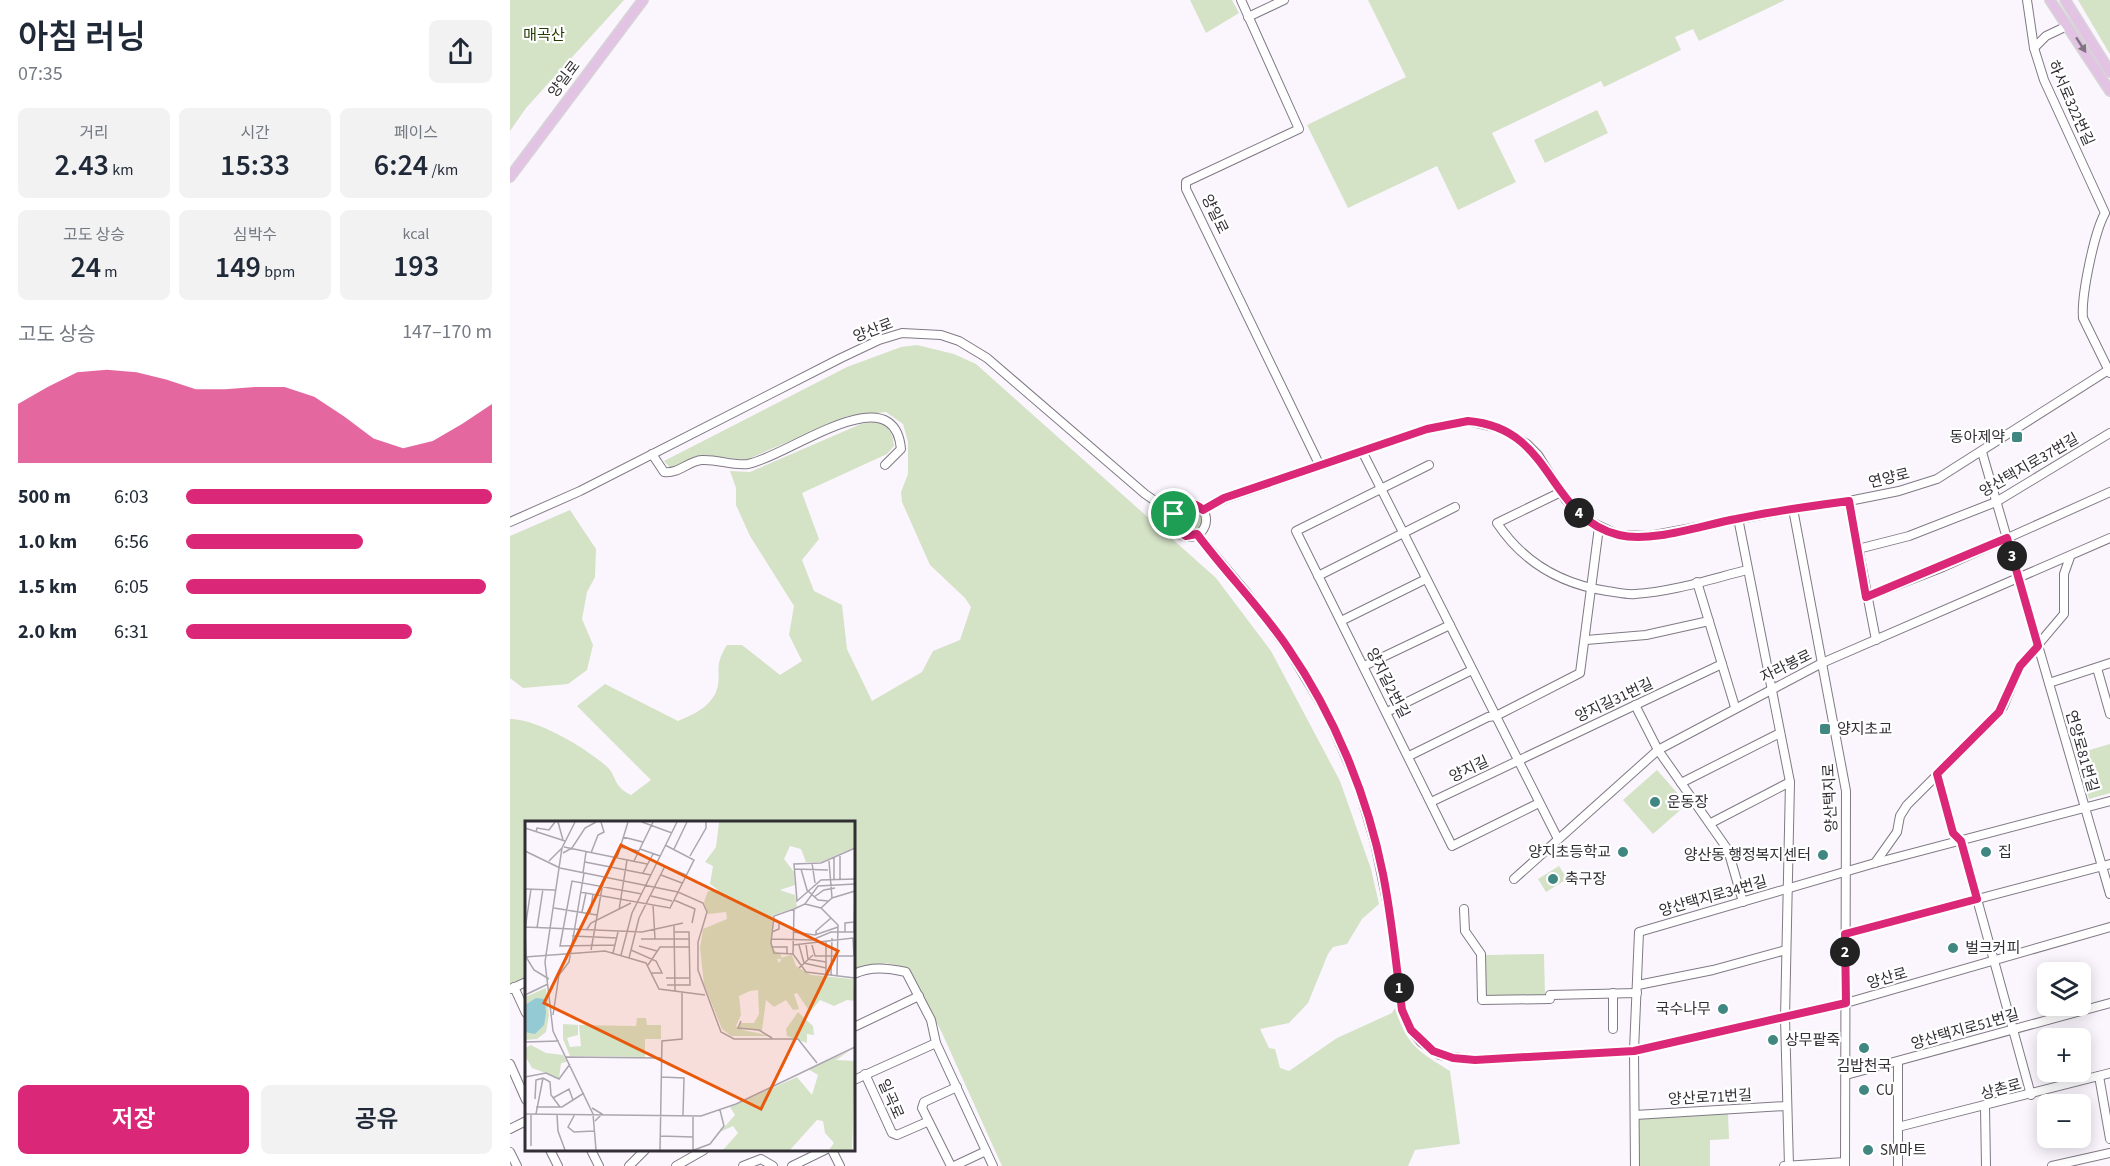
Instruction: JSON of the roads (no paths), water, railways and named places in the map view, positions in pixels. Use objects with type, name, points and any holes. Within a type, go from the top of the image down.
[{"type":"main road","name":"양일로","points":[[510,177],[643,0]]},
{"type":"main road","points":[[2050,0],[2110,91]]},
{"type":"main road","points":[[2065,0],[2110,72]]},
{"type":"street","name":"양일로","points":[[1241,0],[1299,129],[1186,182],[1186,189],[1320,466]]},
{"type":"street","points":[[1248,17],[1284,0]]},
{"type":"street","name":"하서로322번길","points":[[2027,0],[2034,48],[2053,102],[2105,213],[2089,272],[2082,309],[2083,318],[2110,371]]},
{"type":"street","name":"하서로322번길","points":[[2034,48],[2046,36],[2067,26]]},
{"type":"street","name":"양산로","points":[[510,522],[652,454],[879,340],[902,333],[928,333],[959,341],[987,358],[1145,494],[1174,514]]},
{"type":"street","name":"연양로","points":[[1203,510],[1224,498],[1363,453],[1427,429],[1452,423],[1480,422],[1510,432],[1527,444],[1538,455],[1561,492],[1580,514],[1599,527],[1619,535],[1649,536],[1738,518],[1849,501],[1899,491],[1937,479],[2110,371]]},
{"type":"street","points":[[652,454],[664,472],[673,473],[701,460],[748,464],[862,417],[883,417],[893,425],[900,440],[901,449],[885,465]]},
{"type":"street","name":"양산택지로37번길","points":[[1858,549],[1939,525],[1996,502],[2110,433]]},
{"type":"street","name":"연양로81번길","points":[[1982,452],[2085,808],[2106,865],[2110,894]]},
{"type":"street","points":[[1363,453],[1558,839]]},
{"type":"street","points":[[1382,490],[1429,465]]},
{"type":"street","name":"양지길2번길","points":[[1382,490],[1296,531],[1452,846],[1539,803]]},
{"type":"street","points":[[1561,492],[1497,523],[1515,546],[1540,567],[1578,586],[1633,594],[1747,570]]},
{"type":"street","points":[[1866,597],[1943,567],[2110,492]]},
{"type":"street","points":[[1849,501],[1876,640]]},
{"type":"street","points":[[1186,503],[1197,505],[1203,510],[1205,524],[1197,534],[1186,536],[1177,531],[1173,524],[1174,514],[1186,503]]},
{"type":"street","points":[[1318,576],[1455,507]]},
{"type":"street","name":"양산택지로","points":[[1784,1166],[1845,1164],[1845,780],[1792,509]]},
{"type":"street","points":[[1738,518],[1790,782],[1785,1018],[1786,1106],[1790,1166]]},
{"type":"street","points":[[1409,756],[1580,674],[1599,527]]},
{"type":"street","name":"양산로","points":[[1197,534],[1246,592],[1288,649],[1327,714],[1367,811],[1383,873],[1402,1010],[1411,1030],[1433,1051],[1464,1059],[1634,1051],[1846,1003],[1995,962],[2110,927]]},
{"type":"street","name":"자라봉로","points":[[1514,879],[1658,750],[1735,706],[1822,663],[2110,538]]},
{"type":"street","points":[[1875,863],[1897,832],[1900,816],[1906,805],[1999,712],[2020,666],[2064,614],[2064,574],[2070,557]]},
{"type":"street","points":[[1341,621],[1426,579]]},
{"type":"street","points":[[1697,582],[1735,706]]},
{"type":"street","points":[[1586,640],[1646,636],[1709,621]]},
{"type":"street","points":[[1364,666],[1449,625]]},
{"type":"street","points":[[2049,683],[2110,663]]},
{"type":"street","name":"양지길31번길","points":[[1518,761],[1722,664]]},
{"type":"street","points":[[2097,668],[2110,714]]},
{"type":"street","points":[[1387,712],[1472,670]]},
{"type":"street","points":[[1635,705],[1658,750],[1712,823],[1728,850],[1743,902]]},
{"type":"street","points":[[1681,783],[1780,734]]},
{"type":"street","name":"양지길","points":[[1431,801],[1518,761]]},
{"type":"street","points":[[1937,774],[1953,833],[1961,841],[2031,1095]]},
{"type":"street","points":[[1712,823],[1790,782]]},
{"type":"street","name":"양산택지로34번길","points":[[1634,1051],[1639,932],[1875,863],[2110,801]]},
{"type":"street","points":[[1845,934],[2106,865]]},
{"type":"street","points":[[1464,909],[1466,931],[1481,954],[1482,1000],[1550,999],[1550,995],[1613,993],[1638,989],[1786,950]]},
{"type":"street","points":[[855,974],[862,970],[885,968],[906,972],[931,1020],[936,1043],[993,1166]]},
{"type":"street","points":[[512,988],[525,1011]]},
{"type":"street","points":[[1613,993],[1613,1029]]},
{"type":"street","points":[[855,1027],[919,996]]},
{"type":"street","name":"양산택지로51번길","points":[[1846,1075],[2110,1003]]},
{"type":"street","name":"일곡로","points":[[855,1079],[936,1043]]},
{"type":"street","points":[[1634,1051],[1635,1166]]},
{"type":"street","name":"양산택지로51번길","points":[[1898,1062],[1898,1166]]},
{"type":"street","points":[[510,1064],[525,1098]]},
{"type":"street","name":"상촌로","points":[[1898,1127],[1985,1107],[2110,1073]]},
{"type":"street","name":"일곡로","points":[[865,1074],[892,1133],[897,1135],[927,1122]]},
{"type":"street","points":[[2099,1076],[2110,1138]]},
{"type":"street","points":[[957,1087],[924,1102],[922,1108],[927,1122],[952,1166],[986,1151]]},
{"type":"street","name":"양산로71번길","points":[[1635,1115],[1786,1106]]},
{"type":"street","points":[[1985,1107],[1986,1166]]},
{"type":"street","points":[[510,1129],[525,1122]]},
{"type":"street","points":[[551,1151],[558,1166]]},
{"type":"street","points":[[591,1151],[598,1166]]},
{"type":"street","points":[[676,1166],[698,1151]]},
{"type":"street","points":[[792,1166],[821,1151]]},
{"type":"street","points":[[833,1151],[840,1166]]},
{"type":"street","points":[[510,1152],[517,1166]]},
{"type":"street","points":[[629,1166],[636,1153]]},
{"type":"street","points":[[2052,1166],[2110,1153]]},
{"type":"street","points":[[743,1166],[761,1159],[772,1166]]},
{"type":"place","name":"동아제약","points":[[2017,437]]},
{"type":"place","name":"양지초교","points":[[1825,729]]},
{"type":"place","name":"운동장","points":[[1655,802]]},
{"type":"place","name":"양지초등학교","points":[[1623,852]]},
{"type":"place","name":"집","points":[[1986,852]]},
{"type":"place","name":"양산동 행정복지센터","points":[[1823,855]]},
{"type":"place","name":"축구장","points":[[1553,879]]},
{"type":"place","name":"벌크커피","points":[[1953,948]]},
{"type":"place","name":"국수나무","points":[[1723,1009]]},
{"type":"place","name":"상무팥죽","points":[[1773,1040]]},
{"type":"place","name":"김밥천국","points":[[1864,1048]]},
{"type":"place","name":"CU","points":[[1864,1090]]},
{"type":"place","name":"SM마트","points":[[1868,1150]]},
{"type":"park label","name":"매곡산","points":[[544,35]]}]
